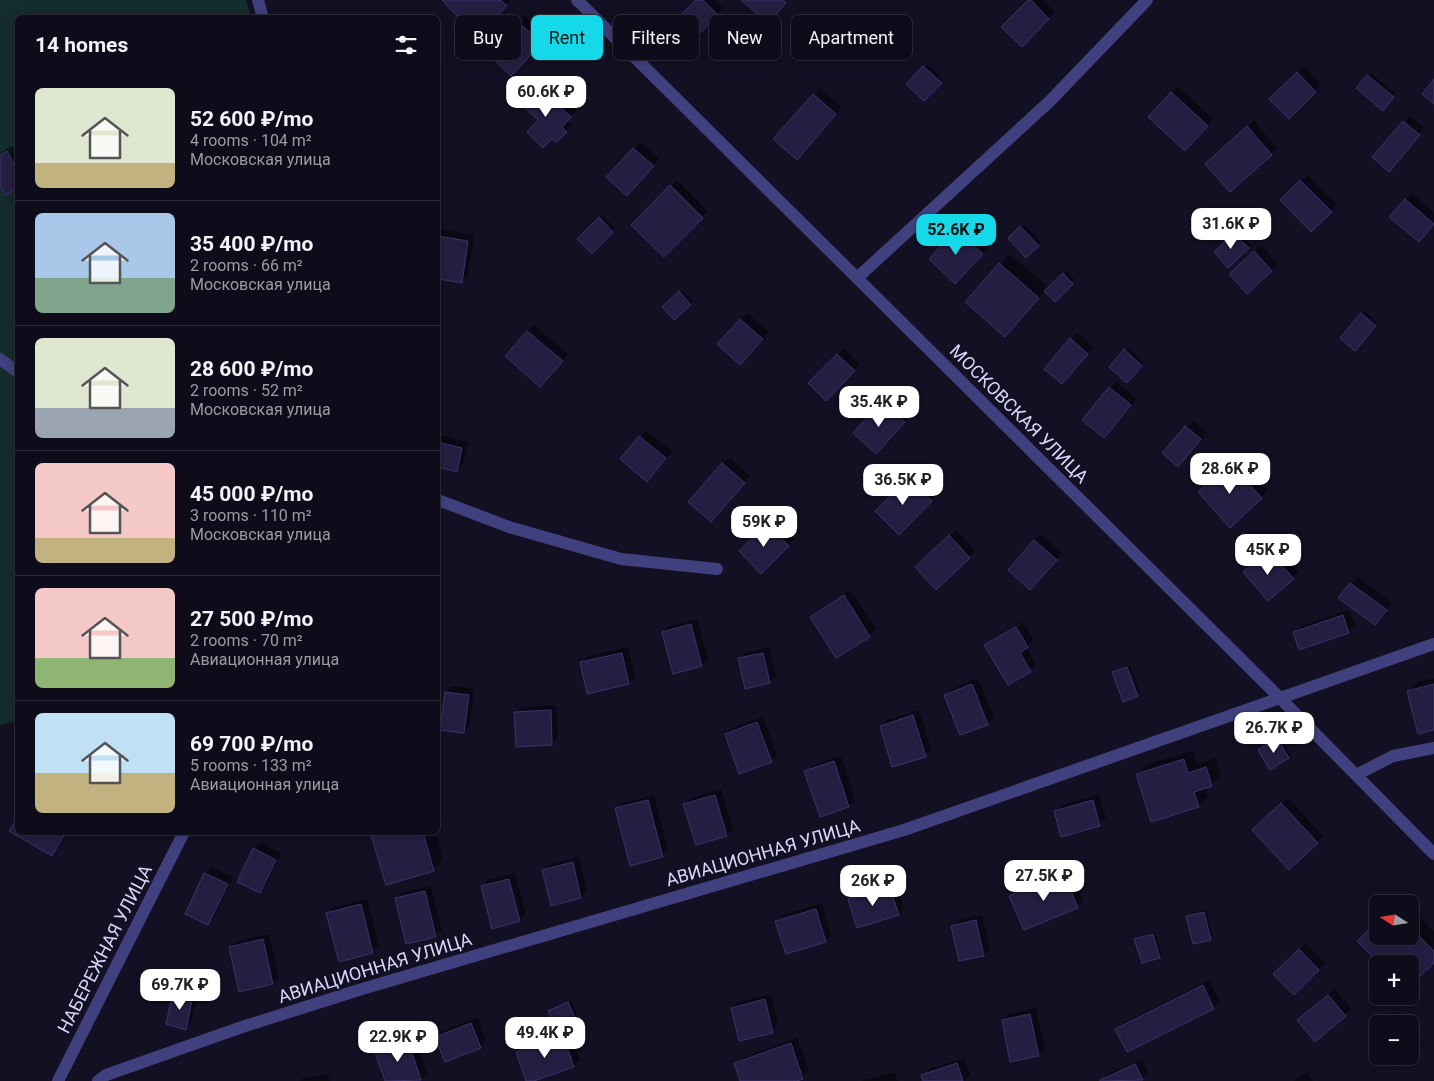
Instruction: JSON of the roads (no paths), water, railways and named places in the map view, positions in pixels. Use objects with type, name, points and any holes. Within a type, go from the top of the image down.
[{"type":"street","points":[[258,0],[262,15]]},
{"type":"street","name":"МОСКОВСКАЯ УЛИЦА","points":[[577,0],[1280,698],[1434,854]]},
{"type":"street","points":[[857,278],[1050,101],[1147,0]]},
{"type":"street","points":[[0,359],[15,370]]},
{"type":"street","points":[[440,501],[509,527],[621,559],[717,569]]},
{"type":"street","name":"АВИАЦИОННАЯ УЛИЦА","points":[[98,1081],[106,1075],[242,1027],[353,992],[904,830],[1434,644]]},
{"type":"street","points":[[1356,775],[1393,756],[1434,748]]},
{"type":"street","name":"НАБЕРЕЖНАЯ УЛИЦА","points":[[58,1081],[182,835]]}]
